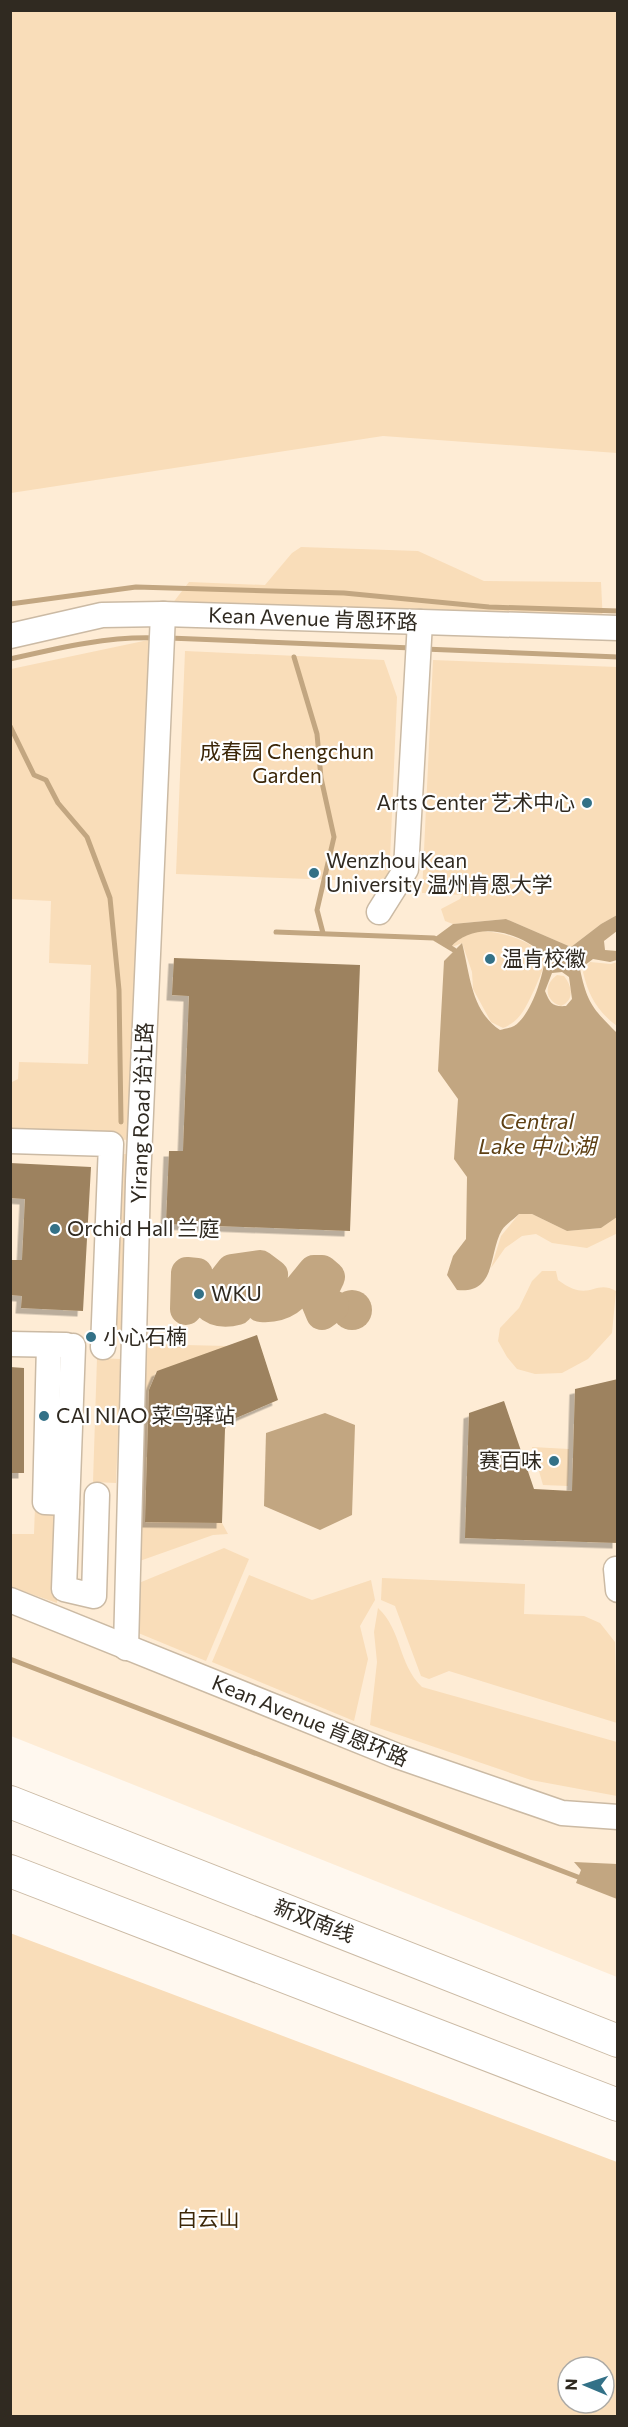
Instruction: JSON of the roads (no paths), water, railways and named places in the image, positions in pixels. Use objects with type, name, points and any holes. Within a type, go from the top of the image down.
[{"type":"main road","name":"新双南线","points":[[10,1802],[618,2041]]},
{"type":"main road","points":[[10,1871],[618,2105]]},
{"type":"street","name":"Kean Avenue 肯恩环路","points":[[10,636],[102,615],[418,642],[618,628]]},
{"type":"street","name":"Yirang Road 诒让路","points":[[126,1648],[138,1181],[163,620]]},
{"type":"street","points":[[379,912],[406,869],[418,642]]},
{"type":"street","points":[[10,1141],[111,1144],[103,1347]]},
{"type":"street","points":[[10,1344],[134,1348]]},
{"type":"street","points":[[61,1345],[67,1503],[62,1622]]},
{"type":"street","points":[[64,1589],[94,1596],[97,1496]]},
{"type":"street","name":"Kean Avenue 肯恩环路","points":[[10,1600],[397,1756],[562,1813],[618,1817]]},
{"type":"water","name":"Central Lake 中心湖","points":[[617,915],[617,931],[604,941],[605,950],[617,951],[617,960],[610,962],[593,959],[580,969],[585,990],[592,1005],[617,1033],[617,1217],[601,1228],[567,1231],[532,1214],[519,1214],[502,1230],[485,1279],[479,1286],[470,1290],[457,1290],[447,1275],[453,1256],[466,1239],[467,1177],[454,1159],[458,1099],[438,1071],[444,961],[462,943],[477,1002],[490,1022],[500,1030],[514,1026],[526,1013],[539,983],[545,956],[524,941],[498,932],[485,931],[472,934],[460,939],[450,948],[434,938],[453,924],[506,919],[571,947]],"holes":[[[562,972],[569,977],[572,999],[566,1006],[555,1005],[545,991],[552,973]]]},
{"type":"water","points":[[352,1290],[366,1296],[372,1310],[366,1324],[352,1330],[338,1324],[332,1310],[338,1296]]},
{"type":"water","points":[[325,1413],[355,1425],[352,1515],[320,1530],[264,1506],[266,1433]]},
{"type":"water","points":[[574,1862],[617,1864],[617,1899],[576,1883],[581,1870]]},
{"type":"waterway","points":[[10,604],[136,587],[344,593],[489,607],[618,611]]},
{"type":"waterway","points":[[10,659],[102,641],[157,638]]},
{"type":"waterway","points":[[169,638],[412,648]]},
{"type":"waterway","points":[[424,649],[618,657]]},
{"type":"waterway","points":[[294,657],[317,734],[321,778],[334,837],[317,910],[323,933]]},
{"type":"waterway","points":[[10,726],[34,775],[46,780],[58,803],[87,837],[110,898],[119,990],[121,1122]]},
{"type":"waterway","points":[[276,932],[434,938],[454,950]]},
{"type":"waterway","points":[[186,1309],[187,1273],[197,1274],[200,1291],[208,1304],[213,1308],[228,1311],[237,1309],[238,1295],[225,1279],[232,1270],[260,1266],[272,1275],[269,1289],[258,1300],[261,1306],[271,1306],[286,1301],[314,1271],[322,1271],[329,1277],[317,1302],[322,1314],[333,1306]]},
{"type":"waterway","points":[[10,1659],[583,1879]]},
{"type":"place","name":"Arts Center 艺术中心","points":[[587,803]]},
{"type":"place","name":"Wenzhou Kean University 温州肯恩大学","points":[[314,873]]},
{"type":"place","name":"温肯校徽","points":[[490,959]]},
{"type":"place","name":"Orchid Hall 兰庭","points":[[55,1229]]},
{"type":"place","name":"WKU","points":[[199,1294]]},
{"type":"place","name":"小心石楠","points":[[91,1337]]},
{"type":"place","name":"CAI NIAO 菜鸟驿站","points":[[44,1416]]},
{"type":"place","name":"赛百味","points":[[554,1461]]},
{"type":"park label","name":"成春园 Chengchun Garden","points":[[287,764]]},
{"type":"park label","name":"白云山","points":[[208,2219]]}]
